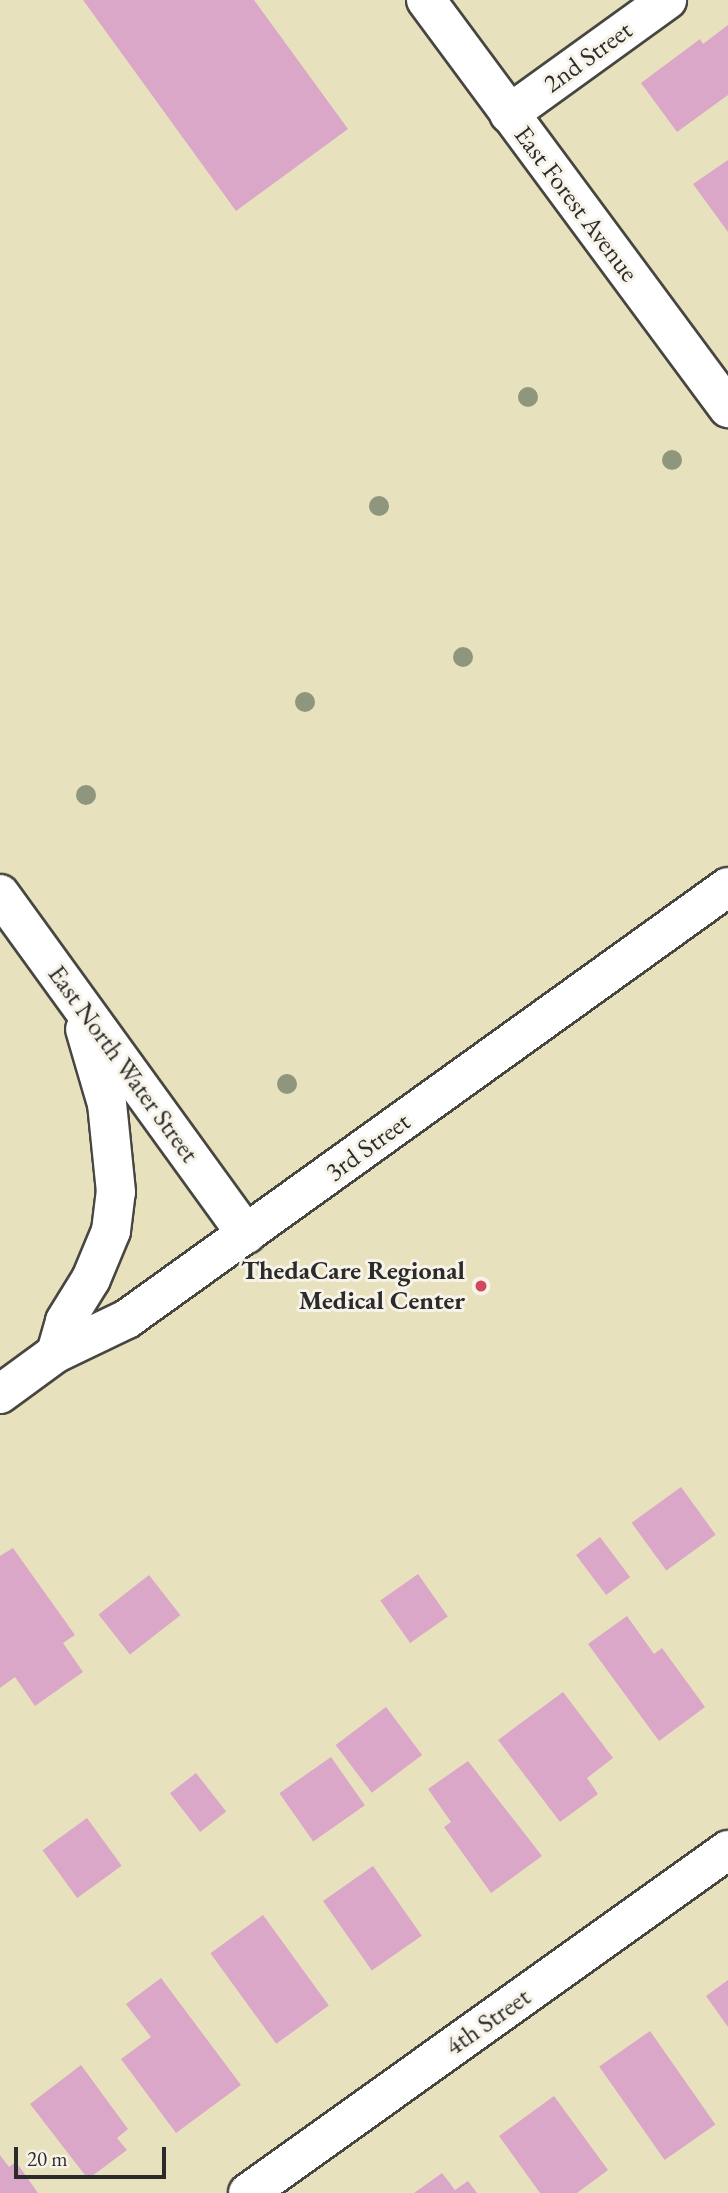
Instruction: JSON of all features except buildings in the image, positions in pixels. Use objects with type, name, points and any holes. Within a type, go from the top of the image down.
[{"type":"street","name":"East Forest Avenue","points":[[426,0],[728,408]]},
{"type":"street","name":"2nd Street","points":[[509,114],[667,0]]},
{"type":"street","name":"3rd Street","points":[[0,1394],[56,1353],[127,1318],[728,887]]},
{"type":"street","name":"East North Water Street","points":[[0,894],[246,1234]]},
{"type":"street","points":[[56,1353],[65,1321],[90,1279],[111,1231],[116,1192],[107,1104],[72,994]]},
{"type":"street","name":"4th Street","points":[[248,2193],[728,1850]]},
{"type":"place","name":"ThedaCare Regional Medical Center","points":[[481,1286]]}]
